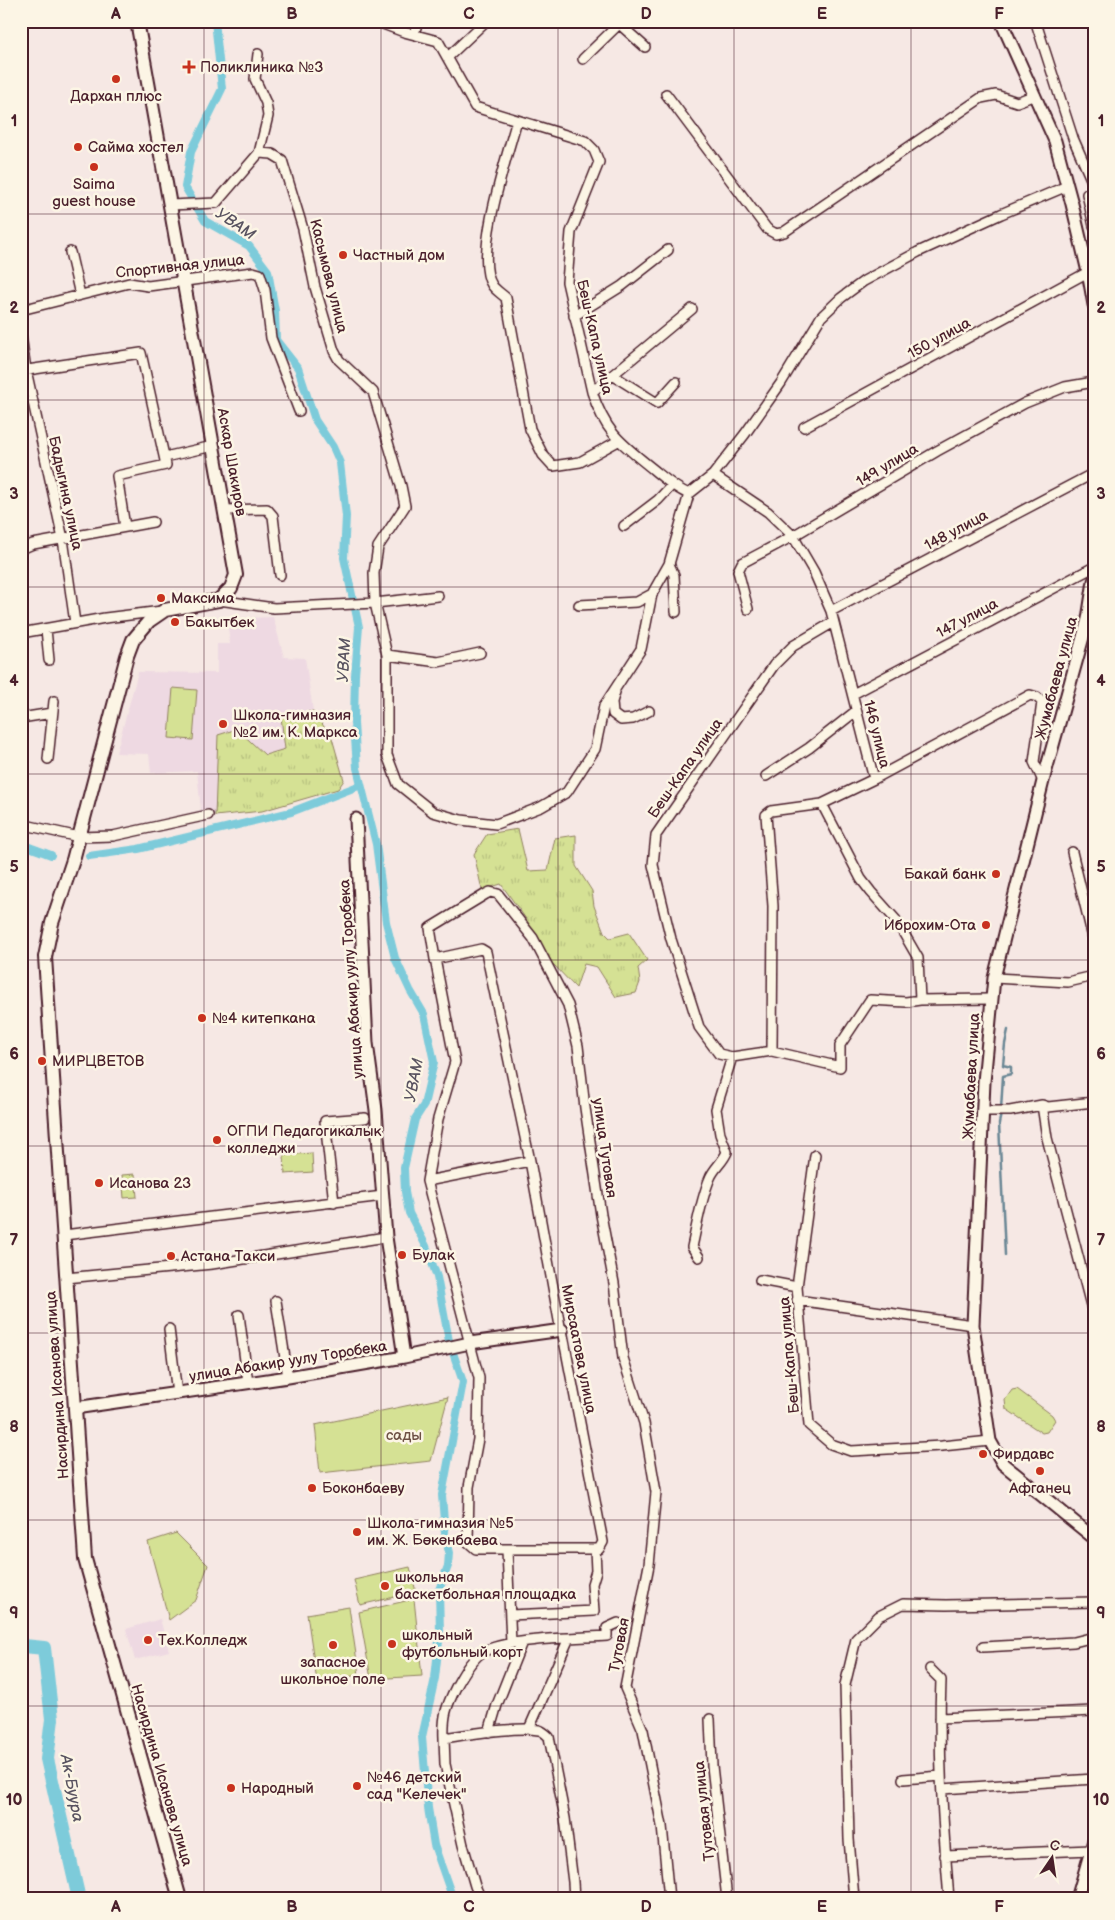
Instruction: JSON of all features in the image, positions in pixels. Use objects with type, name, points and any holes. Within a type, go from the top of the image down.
[{"type":"main road","name":"Аскар Шакиров","points":[[137,21],[236,575],[231,588],[219,600]]},
{"type":"main road","points":[[78,840],[130,648],[139,632],[149,621],[165,610],[219,600]]},
{"type":"main road","name":"Насирдина Исанова улица","points":[[78,840],[52,923],[45,957],[85,1559],[180,1899]]},
{"type":"street","name":"Беш-Капа улица","points":[[375,21],[438,41],[475,107],[585,142],[594,150],[599,162],[571,232],[567,282],[592,392],[608,428],[618,441],[672,485],[689,494]]},
{"type":"street","points":[[414,34],[418,21]]},
{"type":"street","points":[[448,57],[486,21]]},
{"type":"street","points":[[1001,21],[1055,141],[1072,204],[1094,305]]},
{"type":"street","points":[[1038,21],[1037,26],[1092,190],[1094,226]]},
{"type":"street","points":[[583,59],[618,23],[645,47]]},
{"type":"street","points":[[170,205],[216,203],[259,153],[268,116],[266,103],[255,79],[258,54]]},
{"type":"street","points":[[666,94],[768,229],[776,234],[784,232],[981,98],[996,95],[1017,102],[1034,95]]},
{"type":"street","points":[[517,120],[489,227],[486,266],[492,285],[506,298],[530,429],[542,455],[553,466],[580,462],[618,441]]},
{"type":"street","name":"Касымова улица","points":[[259,153],[272,154],[282,160],[304,229],[315,287],[334,351],[339,360],[373,392],[401,486],[405,506],[378,547],[372,603],[387,655],[387,755],[398,784],[433,812],[461,820],[496,824],[540,807],[567,792],[595,749],[604,706],[641,649],[652,594],[669,564],[689,494]]},
{"type":"street","points":[[689,494],[713,475],[745,434],[771,398],[821,318],[841,298],[864,281],[918,252],[1067,186]]},
{"type":"street","points":[[1072,204],[1092,190]]},
{"type":"street","points":[[574,316],[622,286],[668,250]]},
{"type":"street","points":[[70,252],[80,295]]},
{"type":"street","name":"Спортивная улица","points":[[21,310],[129,283],[148,286],[253,272],[260,274],[265,290],[271,338],[299,412]]},
{"type":"street","name":"150 улица","points":[[804,427],[1088,272]]},
{"type":"street","points":[[592,392],[614,376],[692,309]]},
{"type":"street","name":"Бадыгина улица","points":[[21,335],[23,372],[62,539],[75,623]]},
{"type":"street","points":[[23,372],[141,353],[166,465],[116,476],[125,527]]},
{"type":"street","points":[[614,376],[657,403],[676,382]]},
{"type":"street","name":"149 улица","points":[[748,609],[738,571],[742,563],[793,536],[937,451],[1025,403],[1064,387],[1094,382]]},
{"type":"street","points":[[164,457],[213,446]]},
{"type":"street","name":"148 улица","points":[[830,611],[1094,473]]},
{"type":"street","name":"146 улица","points":[[713,475],[768,512],[793,536],[814,572],[830,611],[874,779],[1030,695],[1037,697],[1042,702],[1034,762],[1043,781]]},
{"type":"street","points":[[624,526],[658,500],[672,485]]},
{"type":"street","points":[[224,510],[267,509],[274,516],[280,575]]},
{"type":"street","points":[[21,549],[33,544],[153,522]]},
{"type":"street","points":[[669,564],[674,575],[676,612]]},
{"type":"street","name":"147 улица","points":[[853,694],[1094,566]]},
{"type":"street","name":"Жумабаева улица","points":[[1094,582],[1091,620],[1043,781],[990,999],[973,1325],[990,1441],[1003,1464],[1094,1538]]},
{"type":"street","points":[[579,605],[637,602],[652,594]]},
{"type":"street","points":[[219,600],[274,608],[372,603],[438,596]]},
{"type":"street","points":[[21,633],[165,610]]},
{"type":"street","name":"Беш-Капа улица","points":[[732,1057],[719,1054],[699,1027],[672,939],[654,864],[656,835],[774,665],[793,646],[832,623]]},
{"type":"street","points":[[46,629],[49,660]]},
{"type":"street","points":[[387,655],[438,662],[480,652]]},
{"type":"street","points":[[617,684],[612,702],[614,714],[621,720],[633,719],[649,711]]},
{"type":"street","points":[[48,759],[54,701]]},
{"type":"street","points":[[766,776],[809,748],[856,712]]},
{"type":"street","points":[[21,718],[52,713]]},
{"type":"street","points":[[772,1051],[773,906],[766,815],[771,811],[822,804],[874,779]]},
{"type":"street","points":[[822,804],[861,879],[896,920],[918,958],[920,1000]]},
{"type":"street","points":[[21,824],[78,840],[113,836],[208,815]]},
{"type":"street","name":"улица Абакир уулу Торобека","points":[[75,1408],[288,1378],[404,1358],[386,1238],[376,1110],[367,1043],[356,819]]},
{"type":"street","points":[[1072,852],[1094,942]]},
{"type":"street","name":"улица Тутовая","points":[[435,959],[430,928],[490,892],[498,894],[533,938],[568,1005],[578,1046],[585,1108],[601,1215],[614,1283],[623,1358],[644,1423]]},
{"type":"street","name":"Мирсаатова улица","points":[[435,959],[481,949],[486,952],[530,1161],[602,1542],[599,1549],[595,1549]]},
{"type":"street","points":[[435,959],[454,1062],[438,1119],[427,1181],[467,1344],[479,1378],[478,1439],[469,1487],[468,1542],[476,1549],[595,1549],[596,1571],[592,1584],[594,1611],[510,1615]]},
{"type":"street","points":[[994,978],[1068,982],[1094,976]]},
{"type":"street","points":[[699,1257],[692,1247],[701,1209],[710,1177],[724,1160],[727,1152],[720,1134],[716,1109],[732,1057],[772,1051],[840,1067],[840,1045],[870,1000],[906,1002],[990,999]]},
{"type":"street","points":[[983,1112],[1000,1112],[1042,1105],[1048,1107],[1094,1102]]},
{"type":"street","points":[[1042,1105],[1048,1138],[1094,1317]]},
{"type":"street","points":[[334,1203],[325,1121],[365,1118]]},
{"type":"street","name":"Беш-Капа улица","points":[[815,1155],[797,1287],[809,1425],[832,1444],[851,1451],[942,1446],[990,1441]]},
{"type":"street","points":[[427,1181],[530,1161]]},
{"type":"street","points":[[64,1235],[383,1196]]},
{"type":"street","points":[[66,1278],[212,1264],[386,1238]]},
{"type":"street","points":[[760,1280],[797,1287]]},
{"type":"street","points":[[797,1300],[973,1325]]},
{"type":"street","points":[[276,1301],[288,1378]]},
{"type":"street","points":[[239,1315],[248,1383]]},
{"type":"street","points":[[169,1329],[178,1394]]},
{"type":"street","points":[[404,1358],[467,1344],[562,1330]]},
{"type":"street","name":"Тутовая","points":[[644,1423],[656,1492],[649,1566],[625,1688],[643,1730],[662,1826],[669,1899]]},
{"type":"street","points":[[507,1550],[511,1643]]},
{"type":"street","points":[[854,1899],[845,1685],[856,1639],[879,1616],[903,1604],[1094,1602]]},
{"type":"street","points":[[481,1899],[475,1886],[463,1845],[445,1764],[443,1723],[446,1708],[464,1672],[480,1653],[511,1643],[607,1636],[607,1628],[618,1623]]},
{"type":"street","points":[[983,1647],[1074,1642],[1094,1637]]},
{"type":"street","points":[[529,1730],[569,1638]]},
{"type":"street","points":[[489,1732],[497,1705],[522,1642]]},
{"type":"street","points":[[930,1669],[941,1680],[941,1776],[949,1899]]},
{"type":"street","points":[[940,1718],[1094,1711]]},
{"type":"street","name":"Тутовая улица","points":[[710,1719],[712,1766],[728,1899]]},
{"type":"street","points":[[444,1738],[489,1732],[529,1730],[542,1731],[549,1737],[565,1818],[574,1882],[574,1899]]},
{"type":"street","points":[[903,1779],[941,1776]]},
{"type":"street","points":[[942,1789],[1094,1780]]},
{"type":"street","points":[[945,1856],[1092,1845],[1077,1899]]},
{"type":"shaded area","name":"Школа-гимназия №2 им. К. Маркса","points":[[273,617],[284,657],[305,658],[313,711],[332,738],[344,780],[338,789],[262,811],[215,816],[201,811],[197,771],[151,773],[149,754],[116,753],[138,672],[217,673],[217,644],[230,644],[227,619]]},
{"type":"shaded area","name":"Тех.Колледж","points":[[160,1619],[169,1651],[135,1660],[126,1629]]},
{"type":"green space","points":[[173,688],[197,690],[193,740],[169,738]]},
{"type":"green space","points":[[313,711],[332,738],[344,780],[338,789],[262,811],[215,816],[218,735],[237,729],[265,755],[285,749],[281,717]]},
{"type":"green space","points":[[518,829],[528,871],[548,870],[555,838],[576,835],[576,866],[592,891],[594,906],[604,932],[610,938],[629,933],[647,960],[638,968],[640,982],[636,993],[616,997],[597,967],[584,964],[576,988],[552,963],[526,919],[501,884],[482,890],[474,854],[487,834]]},
{"type":"green space","points":[[312,1153],[313,1172],[285,1174],[284,1155]]},
{"type":"green space","points":[[135,1174],[137,1197],[124,1198],[122,1175]]},
{"type":"green space","points":[[1017,1389],[1052,1415],[1055,1420],[1047,1432],[1042,1433],[1006,1409],[1005,1400],[1012,1390]]},
{"type":"green space","name":"сады","points":[[448,1397],[431,1461],[320,1473],[315,1425]]},
{"type":"green space","points":[[176,1533],[208,1565],[196,1600],[169,1620],[148,1542]]},
{"type":"green space","name":"школьная баскетбольная площадка","points":[[410,1567],[416,1592],[360,1605],[354,1580]]},
{"type":"green space","name":"школьный футбольный корт","points":[[414,1599],[422,1676],[371,1679],[359,1612]]},
{"type":"green space","name":"запасное школьное поле","points":[[349,1607],[359,1675],[317,1682],[307,1614]]},
{"type":"waterway","name":"УВАМ","points":[[215,21],[222,89],[191,152],[185,187],[205,221],[249,246],[268,271],[275,311],[276,340],[298,368],[315,420],[333,447],[340,463],[346,516],[344,558],[359,627],[354,723],[357,768],[376,844],[386,922],[395,958],[424,1014],[434,1062],[424,1105],[415,1119],[404,1168],[405,1192],[409,1213],[426,1246],[437,1277],[449,1341],[463,1382],[442,1495],[445,1534],[449,1553],[448,1566],[439,1590],[440,1632],[435,1678],[422,1737],[428,1808],[434,1845],[453,1899]]},
{"type":"waterway","points":[[89,856],[138,849],[291,812],[361,785]]},
{"type":"waterway","points":[[21,844],[51,855]]},
{"type":"waterway","points":[[1001,1109],[1003,1076],[1011,1074],[1011,1067],[1003,1065],[1008,1030]]},
{"type":"waterway","points":[[1001,1114],[999,1123],[1005,1255]]},
{"type":"waterway","name":"Ак-Буура","points":[[21,1643],[24,1646],[44,1648],[52,1719],[47,1759],[79,1899]]},
{"type":"place","name":"Поликлиника №3","points":[[189,67]]},
{"type":"place","name":"Дархан плюс","points":[[116,79]]},
{"type":"place","name":"Сайма хостел","points":[[78,147]]},
{"type":"place","name":"Saima guest house","points":[[94,167]]},
{"type":"place","name":"Частный дом","points":[[343,255]]},
{"type":"place","name":"Максима","points":[[161,598]]},
{"type":"place","name":"Бакытбек","points":[[175,622]]},
{"type":"place","name":"Школа-гимназия №2 им. К. Маркса","points":[[223,724]]},
{"type":"place","name":"Бакай банк","points":[[996,874]]},
{"type":"place","name":"Иброхим-Ота","points":[[986,925]]},
{"type":"place","name":"№4 китепкана","points":[[202,1018]]},
{"type":"place","name":"МИРЦВЕТОВ","points":[[42,1061]]},
{"type":"place","name":"ОГПИ Педагогикалык колледжи","points":[[217,1140]]},
{"type":"place","name":"Исанова 23","points":[[99,1183]]},
{"type":"place","name":"Булак","points":[[402,1255]]},
{"type":"place","name":"Астана Такси","points":[[171,1256]]},
{"type":"place","name":"Фирдавс","points":[[983,1454]]},
{"type":"place","name":"Афганец","points":[[1040,1471]]},
{"type":"place","name":"Боконбаеву","points":[[312,1488]]},
{"type":"place","name":"Школа-гимназия №5 им. Ж. Бөкөнбаева","points":[[357,1532]]},
{"type":"place","name":"школьная баскетбольная площадка","points":[[385,1586]]},
{"type":"place","name":"Тех.Колледж","points":[[148,1640]]},
{"type":"place","name":"школьный футбольный корт","points":[[392,1644]]},
{"type":"place","name":"запасное школьное поле","points":[[333,1645]]},
{"type":"place","name":"№46 детский сад \"Келечек\"","points":[[357,1786]]},
{"type":"place","name":"Народный","points":[[231,1788]]}]
